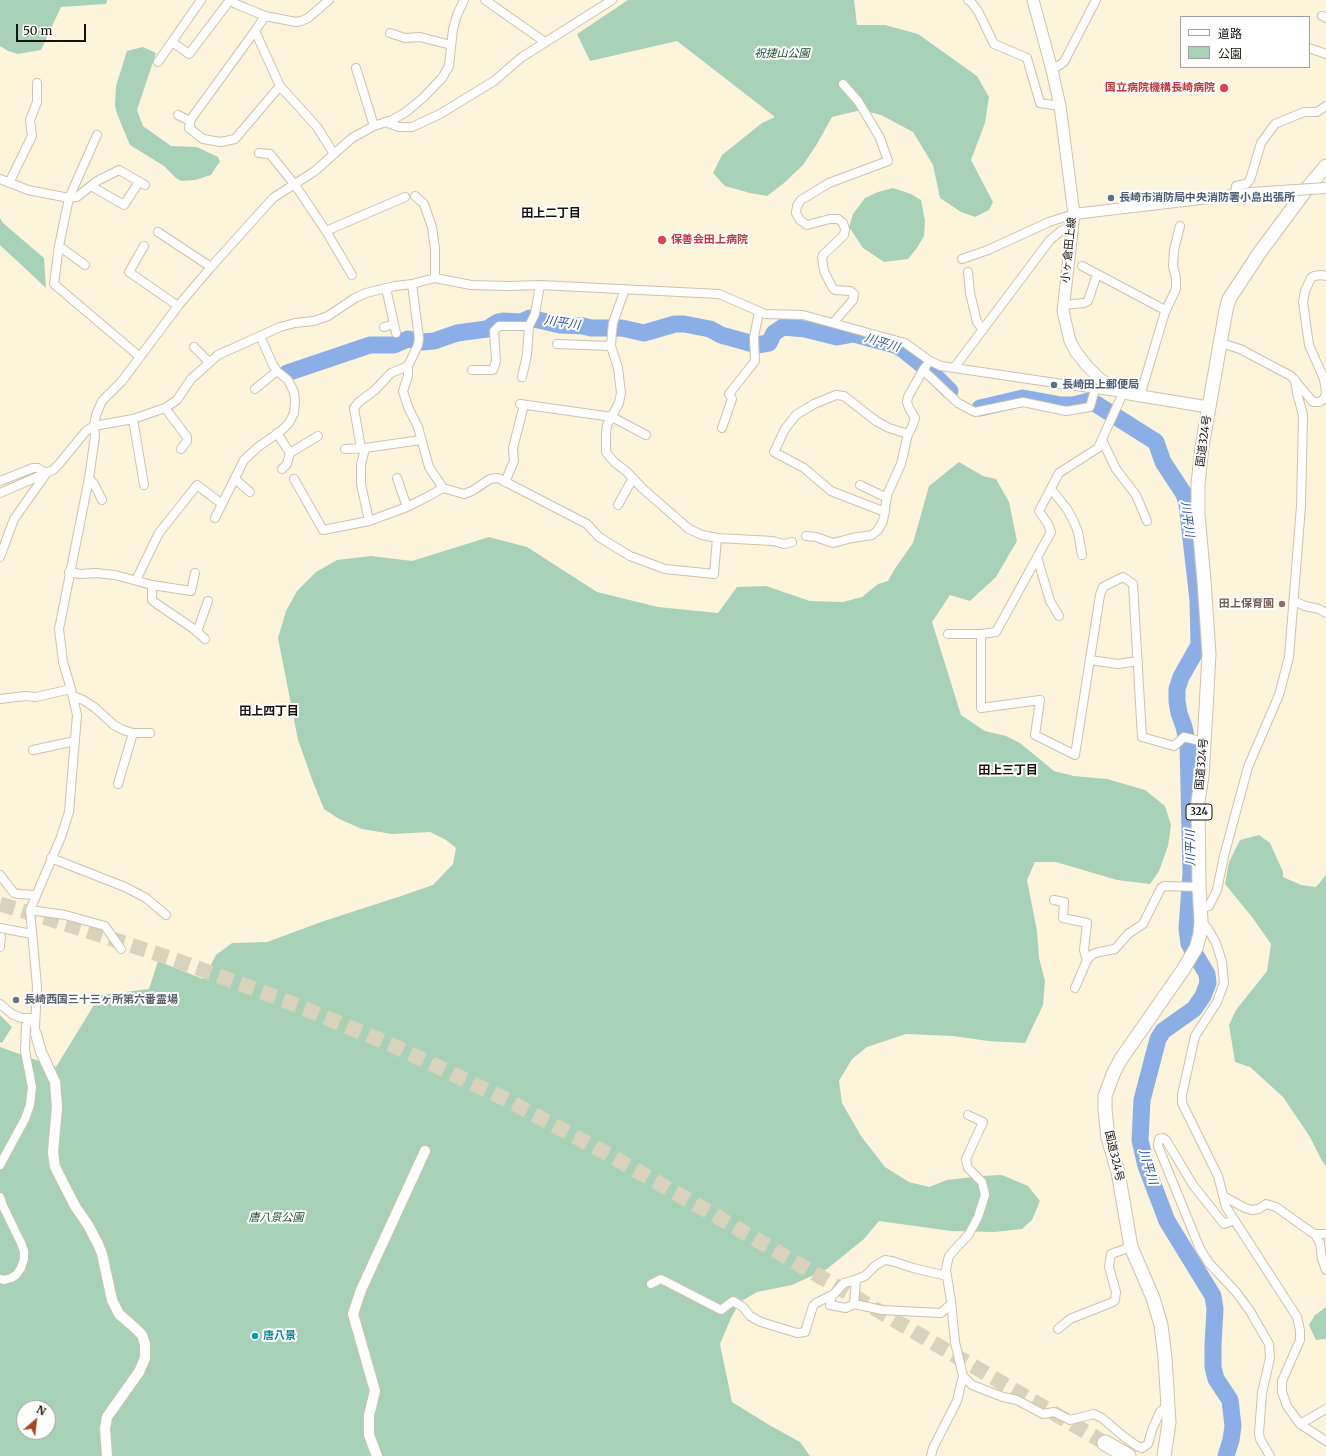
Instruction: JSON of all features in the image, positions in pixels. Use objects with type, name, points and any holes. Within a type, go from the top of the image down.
[{"type":"highway","name":"国道324号","points":[[1164,1456],[1168,1423],[1168,1405],[1161,1325],[1153,1298],[1131,1247],[1118,1172],[1108,1138],[1105,1109],[1106,1096],[1114,1072],[1121,1059],[1196,948],[1200,934],[1201,908],[1199,887],[1198,801],[1202,776],[1209,654],[1198,500],[1202,446],[1208,407],[1229,299],[1236,286],[1288,214],[1326,166]]},
{"type":"highway","points":[[1105,1442],[1128,1456]]},
{"type":"main road","name":"小ヶ倉田上線","points":[[1033,0],[1060,106],[1074,214],[1063,311],[1067,332],[1076,352],[1087,366],[1100,379],[1123,393],[1208,407]]},
{"type":"street","points":[[158,62],[200,0]]},
{"type":"street","points":[[172,42],[189,54],[230,0],[265,16],[296,22],[308,18],[329,0]]},
{"type":"street","points":[[107,1456],[105,1429],[107,1417],[139,1372],[145,1358],[146,1344],[142,1335],[119,1314],[112,1300],[102,1254],[98,1244],[88,1225],[75,1206],[55,1167],[53,1152],[57,1107],[55,1082],[41,1052],[34,1028],[37,986],[30,910],[61,837],[69,812],[77,715],[62,662],[59,629],[89,478],[95,436],[94,426],[96,415],[102,401],[122,381],[178,306],[273,198],[315,171],[352,138],[374,126],[406,112],[424,97],[442,78],[447,71],[450,62],[453,29],[457,15],[464,0]]},
{"type":"street","points":[[485,0],[545,42]]},
{"type":"street","points":[[386,122],[399,127],[412,127],[440,114],[494,81],[522,57],[612,0]]},
{"type":"street","points":[[968,0],[978,11],[994,44],[1027,58],[1040,103],[1060,106]]},
{"type":"street","points":[[1052,70],[1064,62],[1096,0]]},
{"type":"street","points":[[265,16],[190,121],[188,128],[203,139],[221,142],[235,139],[280,86]]},
{"type":"street","points":[[255,31],[280,86],[317,127],[334,154]]},
{"type":"street","points":[[390,33],[405,38],[420,38],[451,44]]},
{"type":"street","points":[[1310,48],[1326,54]]},
{"type":"street","points":[[356,68],[374,126]]},
{"type":"street","points":[[9,183],[32,136],[30,120],[37,102],[37,83]]},
{"type":"street","points":[[833,323],[853,300],[854,294],[850,291],[835,290],[824,271],[822,258],[827,251],[844,235],[845,229],[843,222],[838,219],[830,219],[807,225],[800,220],[796,213],[797,206],[801,200],[829,183],[888,161],[880,138],[873,126],[858,101],[843,84]]},
{"type":"street","points":[[1235,194],[1236,186],[1246,184],[1250,180],[1261,143],[1274,124],[1304,112],[1316,112],[1326,106]]},
{"type":"street","points":[[178,115],[190,121]]},
{"type":"street","points":[[97,135],[69,198],[59,246],[54,284],[140,357]]},
{"type":"street","points":[[259,153],[270,154],[295,185],[326,231],[352,275]]},
{"type":"street","points":[[0,179],[28,190],[69,198],[77,197],[91,186],[119,170],[142,183],[124,205],[91,186]]},
{"type":"street","points":[[962,259],[988,250],[1049,222],[1074,214],[1235,194],[1326,188]]},
{"type":"street","points":[[415,196],[424,204],[432,227],[435,249],[435,278]]},
{"type":"street","points":[[326,231],[405,197]]},
{"type":"street","points":[[954,368],[1050,240],[1060,231],[1072,226]]},
{"type":"street","points":[[1140,396],[1165,310],[1176,289],[1176,278],[1173,266],[1174,250],[1180,226]]},
{"type":"street","points":[[158,232],[211,267]]},
{"type":"street","points":[[59,246],[85,265]]},
{"type":"street","points":[[144,246],[129,272],[178,306]]},
{"type":"street","points":[[1082,266],[1165,310]]},
{"type":"street","points":[[968,272],[970,294],[977,322],[983,330]]},
{"type":"street","points":[[1064,305],[1084,303],[1088,301],[1097,274]]},
{"type":"street","points":[[1221,343],[1247,352],[1292,376],[1313,402],[1319,402],[1324,399],[1326,393],[1324,379],[1309,345],[1303,302],[1305,291],[1311,278],[1321,275],[1326,276]]},
{"type":"street","points":[[1,494],[46,473],[59,464],[86,431],[94,426],[133,419],[165,408],[178,400],[191,379],[218,355],[280,327],[295,323],[314,321],[328,316],[355,298],[366,293],[435,278],[471,284],[509,286],[540,284],[719,294],[759,312],[771,315],[803,315],[906,343],[930,361],[954,368],[1123,393],[1098,448],[1059,473],[1039,510],[1048,524],[1050,532],[996,632],[981,634],[948,634]]},
{"type":"street","points":[[412,284],[418,341],[408,366],[408,376],[403,391],[408,407],[418,427],[429,466],[442,488],[464,494],[472,491],[490,479],[498,478],[587,524],[599,537],[630,556],[665,569],[714,574],[717,538]]},
{"type":"street","points":[[522,377],[540,284]]},
{"type":"street","points":[[384,327],[395,329],[386,288]]},
{"type":"street","points":[[625,289],[613,323],[611,346],[618,368],[620,393],[619,403],[607,425],[606,452],[614,462],[626,471],[689,529],[702,535],[717,538],[773,541],[784,544],[792,542]]},
{"type":"street","points":[[722,428],[732,399],[729,394],[755,361],[754,337],[759,312]]},
{"type":"street","points":[[472,370],[493,370],[496,361],[494,331],[499,326],[532,320]]},
{"type":"street","points":[[215,518],[244,460],[289,423],[294,412],[294,392],[288,380],[277,371],[273,365],[260,336]]},
{"type":"street","points":[[557,344],[611,346]]},
{"type":"street","points":[[194,347],[209,362]]},
{"type":"street","points":[[806,536],[816,537],[833,543],[872,535],[878,530],[883,521],[887,498],[901,464],[908,434],[915,418],[907,402],[908,397],[923,370],[930,361]]},
{"type":"street","points":[[369,521],[361,484],[363,448],[354,408],[392,373],[408,366]]},
{"type":"street","points":[[923,370],[958,403],[975,412],[1023,402],[1066,412],[1090,407],[1095,388]]},
{"type":"street","points":[[256,389],[277,371]]},
{"type":"street","points":[[1201,908],[1209,906],[1217,890],[1224,856],[1248,767],[1279,695],[1289,657],[1301,506],[1303,415],[1295,380]]},
{"type":"street","points":[[885,512],[831,491],[804,468],[774,452],[785,429],[796,415],[814,404],[836,395],[844,396],[876,421],[889,428],[908,434]]},
{"type":"street","points":[[505,482],[514,461],[513,448],[522,404],[612,417],[646,435]]},
{"type":"street","points":[[165,408],[187,437],[187,441],[181,450]]},
{"type":"street","points":[[133,419],[144,485]]},
{"type":"street","points":[[277,433],[290,453]]},
{"type":"street","points":[[282,469],[287,464],[290,453],[318,436]]},
{"type":"street","points":[[345,449],[421,440]]},
{"type":"street","points":[[1102,440],[1116,469],[1136,495],[1147,521]]},
{"type":"street","points":[[0,481],[33,468],[38,468],[46,473]]},
{"type":"street","points":[[1,553],[14,519],[46,473]]},
{"type":"street","points":[[89,478],[94,484],[102,500]]},
{"type":"street","points":[[398,478],[407,506]]},
{"type":"street","points":[[618,505],[633,478]]},
{"type":"street","points":[[234,479],[250,492]]},
{"type":"street","points":[[294,479],[323,530],[369,521],[427,497],[442,488]]},
{"type":"street","points":[[136,580],[159,533],[196,485],[222,504]]},
{"type":"street","points":[[860,485],[887,498]]},
{"type":"street","points":[[1051,489],[1074,522],[1078,532],[1082,555]]},
{"type":"street","points":[[1037,557],[1050,602],[1059,616]]},
{"type":"street","points":[[70,572],[80,574],[109,574],[152,585],[191,591],[195,573]]},
{"type":"street","points":[[981,634],[981,708],[1040,700],[1035,735],[1075,755],[1100,595],[1103,587],[1123,577],[1133,584],[1142,737],[1174,746],[1184,737],[1204,742]]},
{"type":"street","points":[[152,585],[152,600],[206,639]]},
{"type":"street","points":[[197,632],[208,601]]},
{"type":"street","points":[[1294,602],[1319,609],[1326,613]]},
{"type":"street","points":[[1090,660],[1118,664],[1138,661]]},
{"type":"street","points":[[0,699],[72,693],[94,707],[114,726],[133,733],[150,733]]},
{"type":"street","points":[[118,784],[133,733]]},
{"type":"street","points":[[33,750],[75,741]]},
{"type":"street","points":[[51,858],[125,886],[146,898],[166,915]]},
{"type":"street","points":[[0,875],[14,893],[36,896]]},
{"type":"street","points":[[1075,988],[1087,960],[1093,954],[1115,949],[1128,934],[1144,924],[1161,888],[1164,886],[1199,887]]},
{"type":"street","points":[[1054,900],[1064,902],[1063,918],[1087,923],[1084,950],[1087,960]]},
{"type":"street","points":[[30,910],[65,915],[104,926],[121,948]]},
{"type":"street","points":[[1201,921],[1208,929],[1216,943],[1223,967],[1224,983],[1217,1002],[1194,1036],[1182,1095],[1182,1103],[1218,1176],[1226,1207],[1297,1317],[1300,1330],[1300,1340],[1284,1377],[1282,1387],[1282,1392],[1287,1406],[1300,1424],[1326,1441]]},
{"type":"street","points":[[0,928],[32,934]]},
{"type":"street","points":[[0,947],[1,937]]},
{"type":"street","points":[[0,1004],[12,1014],[21,1018],[35,1018]]},
{"type":"street","points":[[0,1165],[25,1120],[30,1105],[32,1087],[25,1051],[26,1026],[29,1021],[35,1018]]},
{"type":"street","points":[[931,1456],[933,1448],[957,1401],[963,1376],[955,1342],[952,1304],[947,1276],[947,1264],[949,1256],[969,1234],[978,1217],[985,1195],[982,1182],[968,1168],[966,1159],[983,1122],[968,1115]]},
{"type":"street","points":[[1234,1220],[1224,1224],[1193,1185],[1166,1140],[1163,1138],[1159,1139],[1158,1146],[1200,1249],[1209,1263],[1236,1292],[1250,1311],[1269,1344],[1270,1358],[1262,1392],[1259,1434],[1260,1439],[1270,1456]]},
{"type":"street","points":[[377,1456],[369,1435],[369,1415],[375,1391],[353,1314],[361,1290],[425,1151]]},
{"type":"street","points":[[1223,1196],[1245,1208],[1252,1210],[1259,1209],[1266,1204],[1276,1207],[1315,1234],[1320,1243],[1322,1259],[1326,1270]]},
{"type":"street","points":[[0,1197],[2,1206],[21,1243],[24,1255],[21,1268],[16,1275],[4,1280],[0,1279]]},
{"type":"street","points":[[1315,1234],[1326,1234]]},
{"type":"street","points":[[1058,1329],[1070,1319],[1115,1300],[1116,1292],[1110,1267],[1111,1254],[1131,1247]]},
{"type":"street","points":[[651,1284],[661,1279],[721,1310],[734,1302],[743,1307],[750,1316],[762,1322],[797,1333],[805,1332],[813,1306],[816,1303],[832,1295],[844,1282],[856,1280],[865,1276],[876,1265],[885,1260],[947,1276]]},
{"type":"street","points":[[854,1304],[856,1280]]},
{"type":"street","points":[[832,1295],[830,1305],[846,1308],[854,1304],[882,1310],[941,1313],[952,1304]]},
{"type":"street","points":[[963,1376],[972,1385],[1003,1397],[1017,1400],[1043,1414],[1054,1412],[1070,1420],[1094,1414],[1102,1418],[1123,1436],[1142,1448],[1148,1444],[1160,1412],[1168,1405]]},
{"type":"street","points":[[1300,1424],[1326,1409]]},
{"type":"green space","points":[[0,0],[107,0],[106,4],[61,7],[41,50],[18,54],[8,51],[0,46]]},
{"type":"green space","name":"祝捷山公園","points":[[628,0],[854,0],[857,25],[885,25],[918,34],[977,76],[989,97],[985,123],[971,160],[993,202],[989,210],[975,217],[961,212],[940,198],[933,165],[913,132],[881,115],[861,110],[832,117],[803,165],[784,183],[767,196],[725,186],[713,173],[722,155],[762,123],[775,117],[677,41],[590,61],[577,34]]},
{"type":"green space","points":[[143,47],[156,53],[137,110],[143,126],[171,146],[197,147],[218,157],[220,162],[211,175],[195,180],[181,181],[164,166],[130,145],[117,114],[115,105],[116,86],[127,51]]},
{"type":"green space","points":[[893,188],[911,194],[921,200],[925,221],[924,236],[908,259],[884,262],[863,248],[849,227],[853,214],[865,198],[878,192]]},
{"type":"green space","points":[[0,218],[3,223],[44,258],[46,288],[0,245]]},
{"type":"green space","name":"唐八景公園","points":[[959,462],[983,476],[996,479],[1009,502],[1017,541],[996,577],[970,601],[950,595],[932,622],[961,715],[985,731],[1006,736],[1020,743],[1054,771],[1074,776],[1107,779],[1145,790],[1165,806],[1171,825],[1168,846],[1159,871],[1150,884],[1117,880],[1056,862],[1035,862],[1027,880],[1037,931],[1039,958],[1045,981],[1043,1005],[1025,1043],[988,1041],[953,1036],[906,1034],[867,1047],[852,1059],[839,1081],[842,1103],[861,1136],[885,1167],[909,1182],[929,1187],[947,1180],[1002,1175],[1028,1186],[1040,1201],[1032,1220],[1022,1229],[994,1232],[951,1231],[879,1221],[864,1239],[827,1269],[792,1285],[757,1292],[740,1302],[731,1318],[720,1344],[732,1402],[800,1442],[810,1456],[0,1456],[0,1047],[56,1067],[100,995],[149,989],[158,961],[203,979],[216,955],[232,943],[267,942],[321,922],[433,885],[453,864],[456,848],[446,840],[430,832],[392,834],[362,829],[339,819],[324,809],[298,740],[278,638],[286,611],[297,591],[316,572],[337,560],[371,556],[412,561],[489,537],[527,547],[597,592],[658,607],[718,613],[737,587],[766,586],[810,601],[843,602],[862,597],[878,584],[888,581],[913,543],[929,486]]},
{"type":"green space","points":[[1259,835],[1270,843],[1283,872],[1283,877],[1301,885],[1316,887],[1326,875],[1326,1166],[1310,1137],[1283,1097],[1250,1067],[1235,1062],[1229,1025],[1236,1010],[1267,971],[1271,944],[1252,917],[1225,884],[1229,862],[1240,840]]},
{"type":"green space","points":[[0,1015],[12,1027],[2,1043],[0,1042]]},
{"type":"green space","points":[[1326,1307],[1326,1339],[1316,1340],[1309,1325],[1315,1315]]},
{"type":"waterway","name":"川平川","points":[[287,373],[370,345],[394,345],[408,339],[422,342],[434,341],[457,333],[487,329],[498,322],[521,322],[530,318],[560,325],[583,326],[591,328],[622,328],[644,333],[675,324],[684,324],[710,329],[721,335],[757,345],[769,343],[774,333],[783,327],[805,329],[837,337],[854,334],[901,348],[932,373],[950,391]]},
{"type":"waterway","name":"川平川","points":[[980,408],[1023,398],[1061,405],[1073,405],[1089,401],[1096,404],[1156,442],[1163,462],[1184,494],[1187,504],[1198,600],[1199,645],[1181,677],[1177,689],[1177,701],[1188,745],[1191,872],[1187,928],[1189,944],[1207,974],[1208,983],[1203,996],[1194,1009],[1163,1031],[1158,1039],[1142,1100],[1140,1140],[1146,1166],[1167,1221],[1213,1296],[1215,1309],[1213,1367],[1216,1379],[1230,1400],[1233,1426],[1231,1440],[1226,1456]]},
{"type":"tunnel","points":[[0,904],[176,960],[281,999],[392,1045],[505,1099],[604,1152],[704,1209],[1105,1443]]},
{"type":"place","name":"国立病院機構長崎病院","points":[[1224,88]]},
{"type":"place","name":"長崎市消防局中央消防署小島出張所","points":[[1111,198]]},
{"type":"place","name":"保善会田上病院","points":[[662,240]]},
{"type":"place","name":"長崎田上郵便局","points":[[1054,385]]},
{"type":"place","name":"田上保育園","points":[[1282,604]]},
{"type":"place","name":"長崎西国三十三ヶ所第六番霊場","points":[[16,1000]]},
{"type":"place","name":"唐八景","points":[[255,1336]]},
{"type":"district","name":"田上二丁目","points":[[551,214]]},
{"type":"district","name":"田上四丁目","points":[[269,712]]},
{"type":"district","name":"田上三丁目","points":[[1008,771]]}]
